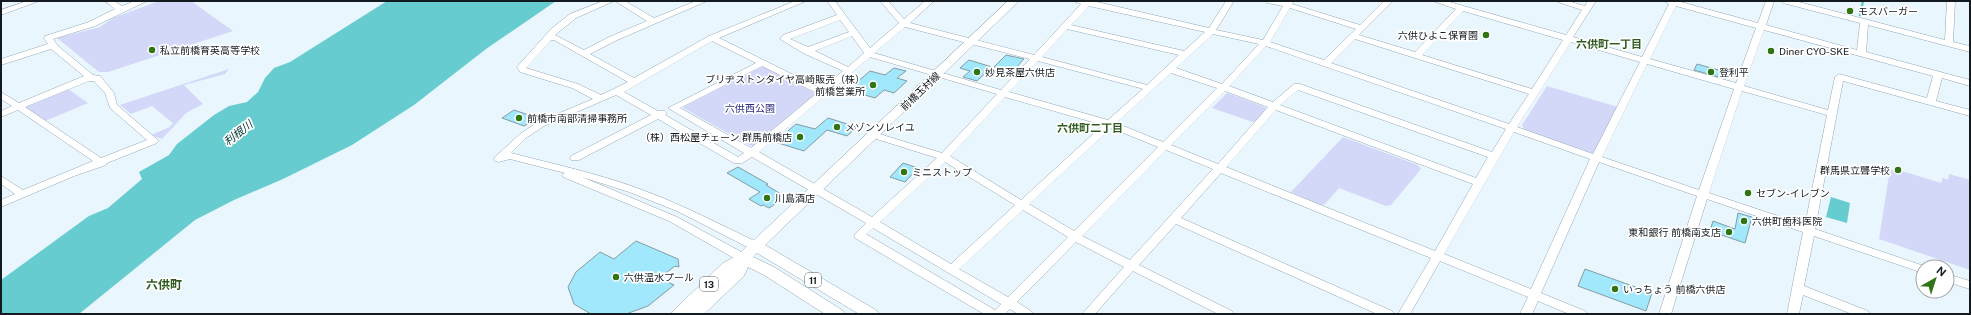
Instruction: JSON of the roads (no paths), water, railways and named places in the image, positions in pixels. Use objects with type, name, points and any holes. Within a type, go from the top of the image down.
[{"type":"main road","name":"前橋玉村線","points":[[743,258],[1014,1]]},
{"type":"main road","name":"11","points":[[755,246],[871,314]]},
{"type":"main road","name":"11","points":[[743,258],[769,271],[837,314]]},
{"type":"main road","name":"13","points":[[678,314],[728,266],[743,258]]},
{"type":"main road","name":"13","points":[[694,314],[739,272],[743,258]]},
{"type":"street","points":[[1,13],[35,1]]},
{"type":"street","points":[[109,1],[121,9]]},
{"type":"street","points":[[88,78],[89,75],[54,46],[48,38],[92,24],[121,9],[143,1]]},
{"type":"street","points":[[601,99],[575,86],[522,69],[522,66],[554,31],[573,16],[610,1]]},
{"type":"street","points":[[619,1],[654,22]]},
{"type":"street","points":[[583,54],[703,1]]},
{"type":"street","points":[[499,159],[530,131],[617,92],[712,38],[802,1]]},
{"type":"street","points":[[831,1],[869,53],[1110,124],[1221,167],[1581,314]]},
{"type":"street","points":[[884,1],[904,24],[1143,86]]},
{"type":"street","points":[[617,92],[738,161],[752,153],[824,93],[930,1]]},
{"type":"street","points":[[951,270],[1211,30],[1230,1]]},
{"type":"street","points":[[1270,1],[1289,3],[1361,28]]},
{"type":"street","points":[[1326,63],[1389,1]]},
{"type":"street","points":[[1437,1],[1460,9],[1833,114]]},
{"type":"street","points":[[1559,1],[1587,9]]},
{"type":"street","points":[[1404,314],[1494,156],[1533,92],[1592,1]]},
{"type":"street","points":[[1665,314],[1702,194],[1770,1]]},
{"type":"street","points":[[1786,1],[1970,49]]},
{"type":"street","points":[[1949,44],[1951,1]]},
{"type":"street","points":[[993,314],[859,235],[944,157],[1004,94],[1065,26],[1084,2],[1265,43],[1596,158],[1915,266]]},
{"type":"street","points":[[1526,314],[1596,158],[1645,61],[1670,2],[1970,83]]},
{"type":"street","points":[[998,314],[1265,43],[1289,3]]},
{"type":"street","points":[[1416,55],[1460,9]]},
{"type":"street","points":[[842,16],[784,38],[785,41],[849,71]]},
{"type":"street","points":[[1861,54],[1864,21]]},
{"type":"street","points":[[1065,26],[1184,54]]},
{"type":"street","points":[[806,51],[853,33]]},
{"type":"street","points":[[1353,36],[1533,92]]},
{"type":"street","points":[[550,37],[556,38],[634,82]]},
{"type":"street","points":[[712,38],[824,93]]},
{"type":"street","points":[[1,62],[54,46]]},
{"type":"street","points":[[575,158],[762,63]]},
{"type":"street","points":[[1169,69],[1274,106],[1478,183]]},
{"type":"street","points":[[1931,102],[1938,74]]},
{"type":"street","points":[[1793,314],[1839,77],[1970,114]]},
{"type":"street","points":[[1,114],[88,78],[97,78],[109,93],[113,106],[154,140],[151,143],[70,174],[1,204]]},
{"type":"street","points":[[1088,314],[1132,267],[1274,106],[1297,86],[1494,156]]},
{"type":"street","points":[[1,96],[102,163]]},
{"type":"street","points":[[673,108],[815,189],[1027,314]]},
{"type":"street","points":[[873,135],[944,157],[1075,237],[1228,314]]},
{"type":"street","points":[[499,159],[510,156],[618,184],[681,210],[755,246]]},
{"type":"street","points":[[499,159],[552,171],[605,190],[691,228],[743,258]]},
{"type":"street","points":[[1,179],[23,194]]},
{"type":"street","points":[[1174,219],[1388,314]]},
{"type":"street","points":[[1955,281],[1970,286]]},
{"type":"street","points":[[1797,288],[1864,314]]},
{"type":"water","name":"利根川","points":[[387,1],[556,1],[486,49],[414,105],[352,145],[283,179],[234,200],[195,220],[79,314],[1,314],[1,280],[89,216],[108,208],[142,179],[139,172],[169,155],[177,144],[214,115],[229,106],[247,102],[258,92],[265,78],[274,68],[290,62]]},
{"type":"water","points":[[1831,197],[1850,203],[1847,223],[1826,217]]},
{"type":"waterway","points":[[1860,15],[1863,1]]},
{"type":"place","name":"モスバーガー","points":[[1850,11]]},
{"type":"place","name":"六供ひよこ保育園","points":[[1486,35]]},
{"type":"place","name":"私立前橋育英高等学校","points":[[152,50]]},
{"type":"place","name":"Diner CYO-SKE","points":[[1771,51]]},
{"type":"place","name":"妙見茶屋六供店","points":[[977,72]]},
{"type":"place","name":"登利平","points":[[1711,72]]},
{"type":"place","name":"ブリヂストンタイヤ高崎販売（株） 前橋営業所","points":[[873,85]]},
{"type":"place","name":"前橋市南部清掃事務所","points":[[519,118]]},
{"type":"place","name":"メゾンソレイユ","points":[[837,127]]},
{"type":"place","name":"（株）西松屋チェーン 群馬前橋店","points":[[800,137]]},
{"type":"place","name":"群馬県立聾学校","points":[[1898,170]]},
{"type":"place","name":"ミニストップ","points":[[904,172]]},
{"type":"place","name":"セブン-イレブン","points":[[1748,193]]},
{"type":"place","name":"川島酒店","points":[[767,198]]},
{"type":"place","name":"六供町歯科医院","points":[[1744,221]]},
{"type":"place","name":"東和銀行 前橋南支店","points":[[1729,232]]},
{"type":"place","name":"六供温水プール","points":[[616,277]]},
{"type":"place","name":"いっちょう 前橋六供店","points":[[1615,289]]},
{"type":"district","name":"六供町一丁目","points":[[1609,44]]},
{"type":"district","name":"六供町二丁目","points":[[1090,128]]},
{"type":"district","name":"六供町","points":[[164,285]]},
{"type":"park label","name":"六供西公園","points":[[750,108]]}]
